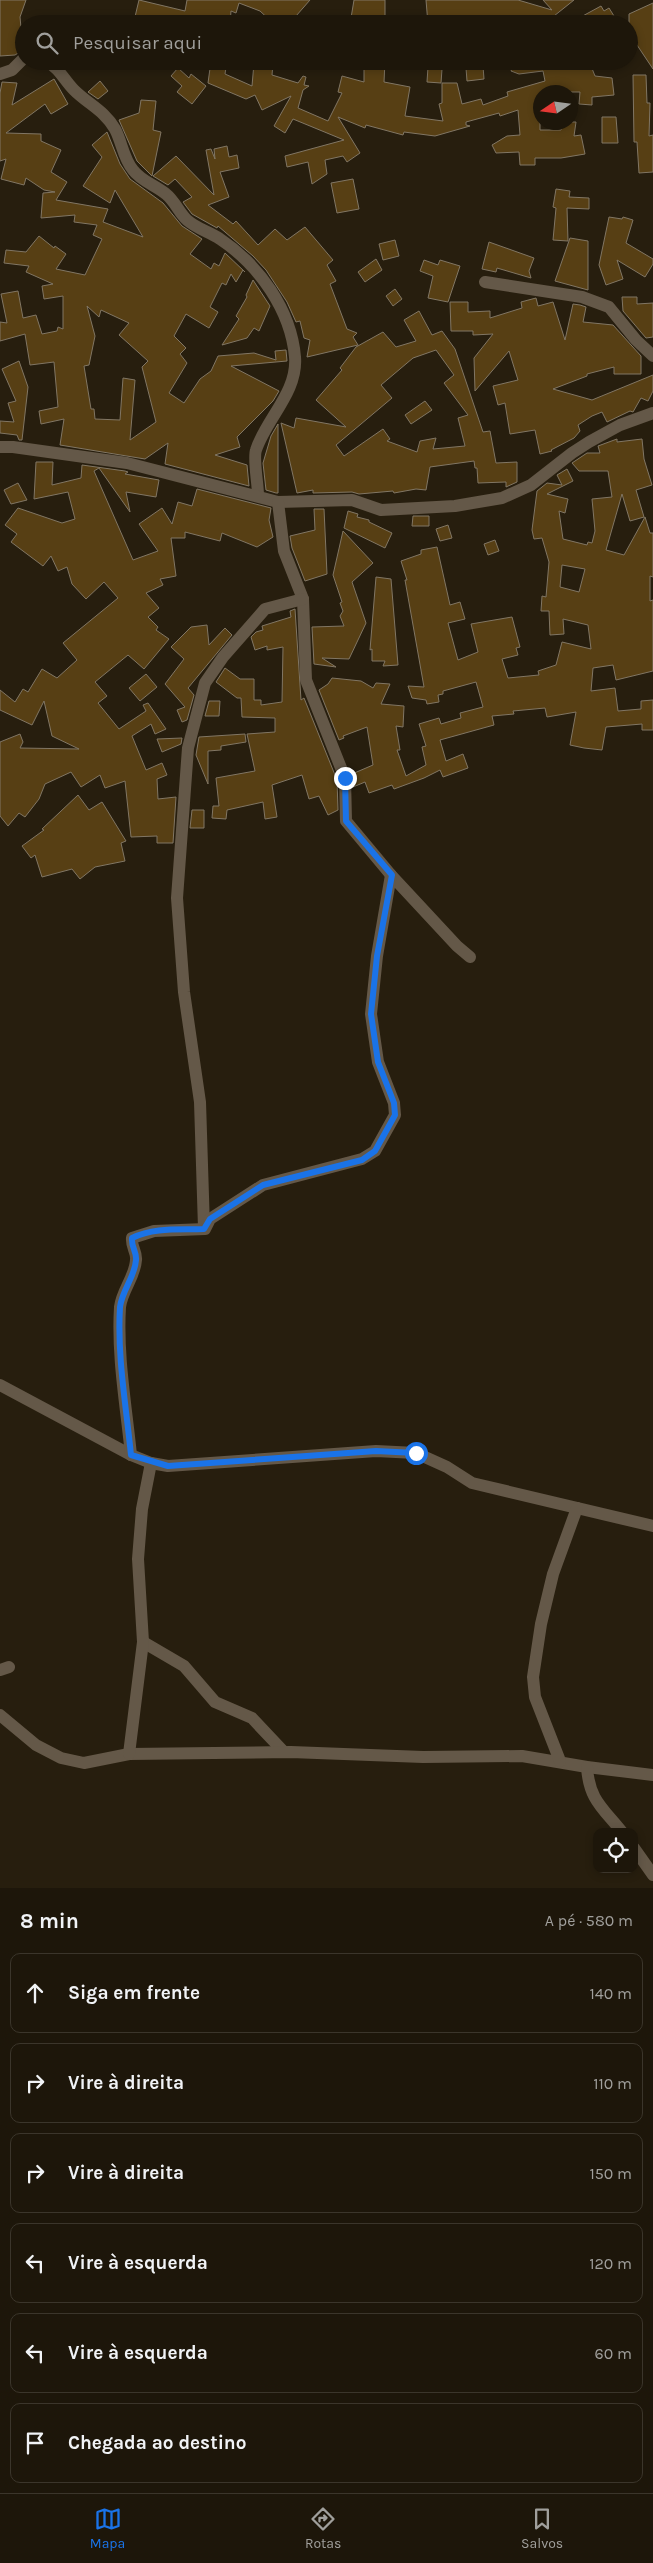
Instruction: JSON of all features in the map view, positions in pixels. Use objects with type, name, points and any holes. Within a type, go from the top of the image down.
[{"type":"street","points":[[0,74],[15,67]]},
{"type":"street","points":[[57,70],[84,100],[106,114],[115,130],[127,162],[133,171],[143,180],[153,184],[168,196],[186,220],[220,239],[235,251],[267,283],[280,307],[291,335],[296,359],[285,398],[255,452],[258,495]]},
{"type":"street","points":[[485,282],[582,297],[609,306],[636,340],[653,356]]},
{"type":"street","points":[[0,447],[13,446],[127,463],[258,495],[278,502],[352,500],[381,510],[455,506],[502,498],[531,485],[572,453],[620,425],[653,413]]},
{"type":"street","points":[[278,502],[284,551],[303,599],[306,680],[345,778],[346,821],[456,946],[470,957]]},
{"type":"street","points":[[204,1229],[200,1102],[184,992],[177,898],[188,748],[205,683],[223,657],[265,609],[303,599]]},
{"type":"street","points":[[204,1229],[210,1219],[263,1185],[362,1160],[375,1151],[384,1138],[395,1115],[394,1103],[378,1062],[371,1014],[377,956],[392,875]]},
{"type":"street","points":[[131,1455],[119,1352],[120,1304],[135,1270],[137,1257],[131,1245],[132,1238],[154,1231],[204,1229]]},
{"type":"street","points":[[0,1386],[131,1455],[168,1466],[376,1451],[416,1453],[447,1467],[472,1483],[653,1526]]},
{"type":"street","points":[[129,1754],[143,1642],[138,1559],[142,1509],[151,1462]]},
{"type":"street","points":[[560,1761],[535,1697],[533,1677],[541,1624],[553,1574],[577,1508]]},
{"type":"street","points":[[143,1642],[184,1666],[214,1702],[252,1718],[284,1752]]},
{"type":"street","points":[[0,1714],[36,1746],[62,1758],[84,1762],[129,1754],[284,1752],[423,1756],[522,1756],[560,1761],[587,1768],[653,1775]]},
{"type":"street","points":[[587,1768],[588,1786],[593,1797],[619,1828]]},
{"type":"street","points":[[638,1853],[653,1874]]},
{"type":"building","points":[[0,0],[26,0],[21,15],[15,15],[15,55],[0,56]]},
{"type":"building","points":[[139,0],[185,11],[187,0],[310,0],[297,15],[264,15],[260,11],[239,3],[236,13],[231,11],[231,15],[135,15]]},
{"type":"building","points":[[354,0],[385,0],[385,15],[352,15]]},
{"type":"building","points":[[426,0],[518,0],[552,10],[543,0],[574,0],[555,15],[427,15]]},
{"type":"building","points":[[653,3],[653,69],[638,46],[638,15],[629,14]]},
{"type":"building","points":[[601,6],[604,11],[609,8],[613,15],[584,15]]},
{"type":"building","points":[[176,70],[180,70],[189,78],[191,74],[206,86],[192,104],[177,92],[182,86],[171,76]]},
{"type":"building","points":[[210,70],[226,70],[225,74],[252,86],[253,70],[272,70],[272,75],[298,83],[303,76],[306,77],[304,85],[309,86],[303,90],[298,108],[328,121],[342,93],[338,92],[342,76],[364,82],[364,70],[385,70],[384,82],[410,87],[405,116],[443,121],[439,104],[442,103],[442,83],[457,83],[462,104],[481,99],[483,105],[508,96],[507,92],[545,81],[543,71],[519,74],[511,70],[593,70],[595,76],[612,78],[614,95],[592,97],[592,105],[579,104],[580,92],[578,92],[578,85],[533,85],[533,130],[575,130],[574,136],[581,135],[585,154],[561,158],[535,158],[535,165],[520,165],[519,152],[496,153],[492,145],[507,136],[520,135],[518,110],[500,116],[499,113],[466,122],[466,125],[470,126],[435,136],[404,132],[403,135],[366,125],[365,128],[338,117],[360,153],[347,162],[343,156],[325,160],[327,174],[312,184],[308,162],[287,167],[285,156],[344,140],[293,119],[285,133],[274,126],[291,96],[262,110],[255,95],[246,99],[208,83]]},
{"type":"building","points":[[428,70],[442,70],[441,83],[427,82]]},
{"type":"building","points":[[466,70],[483,70],[484,79],[467,81]]},
{"type":"building","points":[[633,75],[646,75],[647,103],[650,103],[649,136],[653,135],[653,172],[639,173],[637,142],[634,142]]},
{"type":"building","points":[[54,79],[68,104],[51,114],[45,104],[6,133],[41,134],[41,141],[61,150],[51,172],[67,182],[56,200],[108,209],[103,222],[143,237],[115,190],[110,203],[83,186],[102,157],[92,145],[107,132],[120,164],[130,179],[163,203],[182,226],[202,239],[190,254],[211,269],[214,263],[219,266],[225,253],[243,270],[236,282],[231,274],[226,285],[222,283],[210,307],[218,312],[209,328],[186,314],[174,336],[186,348],[180,354],[187,363],[169,393],[184,403],[200,379],[211,371],[218,356],[254,353],[276,360],[275,351],[286,350],[287,361],[231,366],[279,391],[273,401],[237,437],[240,447],[215,455],[247,465],[249,486],[165,464],[168,443],[145,459],[60,445],[64,419],[41,424],[39,411],[58,407],[54,362],[30,365],[25,334],[0,341],[0,322],[7,323],[1,294],[18,291],[23,318],[36,315],[42,334],[57,331],[58,327],[63,329],[63,296],[44,299],[42,286],[53,284],[26,272],[29,266],[4,263],[6,250],[26,252],[39,236],[54,248],[55,246],[66,254],[56,269],[85,275],[102,239],[93,235],[97,225],[74,222],[75,215],[41,218],[43,193],[55,192],[44,190],[26,178],[24,185],[1,179],[6,159],[0,161],[0,93],[2,82],[17,83],[12,105]],"holes":[[[87,306],[99,317],[101,310],[129,323],[119,335],[148,361],[142,367],[156,422],[130,440],[135,380],[123,378],[120,420],[95,419],[94,409],[91,409],[84,366],[89,365],[95,336]]]},
{"type":"building","points":[[100,81],[108,91],[98,99],[88,92]]},
{"type":"building","points":[[141,100],[156,101],[153,130],[161,132],[152,176],[137,161],[119,120],[139,113]]},
{"type":"building","points":[[602,117],[616,117],[618,143],[602,143]]},
{"type":"building","points":[[227,146],[229,157],[237,155],[239,168],[220,172],[229,197],[208,205],[233,224],[236,221],[258,245],[275,229],[287,240],[305,227],[333,260],[327,265],[336,281],[330,284],[347,329],[357,333],[353,337],[358,345],[307,357],[310,340],[304,338],[300,321],[296,322],[287,302],[266,270],[253,256],[218,226],[217,228],[192,214],[183,202],[192,197],[175,179],[168,185],[153,176],[176,156],[214,195],[206,150],[211,149],[215,159],[214,149]]},
{"type":"building","points":[[353,179],[359,209],[337,213],[331,183]]},
{"type":"building","points":[[556,189],[570,191],[569,197],[589,198],[589,209],[567,208],[568,241],[553,240],[556,208],[553,207]]},
{"type":"building","points":[[609,217],[622,219],[623,217],[633,220],[626,243],[653,259],[653,264],[645,277],[617,260],[623,279],[606,285],[599,265]]},
{"type":"building","points":[[570,238],[588,241],[588,290],[555,281]]},
{"type":"building","points":[[395,240],[399,256],[383,260],[379,244]]},
{"type":"building","points":[[489,242],[534,258],[529,271],[531,278],[497,268],[496,272],[482,269]]},
{"type":"building","points":[[376,259],[382,270],[365,282],[358,272]]},
{"type":"building","points":[[424,260],[438,265],[440,260],[460,266],[448,302],[428,298],[433,276],[420,271]]},
{"type":"building","points":[[253,280],[270,306],[259,331],[254,328],[247,338],[222,345],[239,319],[236,316],[247,297],[246,295]]},
{"type":"building","points":[[395,289],[402,299],[393,306],[386,296]]},
{"type":"building","points":[[622,297],[637,297],[637,304],[653,303],[653,337],[646,338],[623,311]]},
{"type":"building","points":[[536,298],[538,306],[553,302],[565,340],[573,304],[580,305],[586,307],[583,322],[613,325],[641,356],[641,374],[614,374],[614,367],[587,374],[587,376],[553,389],[592,400],[653,375],[653,391],[648,401],[641,398],[633,412],[630,411],[607,422],[602,412],[592,416],[578,425],[580,431],[574,438],[552,451],[540,454],[535,430],[510,434],[505,403],[498,405],[493,386],[518,380],[509,351],[475,391],[474,358],[493,334],[473,335],[473,331],[451,331],[450,302],[468,302],[468,312],[490,311],[490,318],[522,308],[521,302]]},
{"type":"building","points":[[419,311],[432,335],[442,331],[455,349],[483,432],[490,431],[496,463],[517,462],[517,482],[506,487],[506,482],[478,483],[477,468],[475,468],[474,461],[430,467],[426,490],[416,489],[394,493],[393,491],[359,494],[352,492],[313,493],[313,490],[297,493],[281,423],[294,428],[296,418],[346,427],[316,400],[342,370],[340,368],[356,347],[383,332],[396,347],[416,341],[404,320]],"holes":[[[436,350],[454,375],[444,383],[468,415],[458,418],[465,446],[433,449],[436,438],[420,441],[417,452],[387,441],[390,439],[383,429],[344,456],[336,445],[392,398],[381,385],[413,358]]]},
{"type":"building","points":[[19,361],[28,387],[22,440],[19,440],[17,435],[0,433],[0,421],[14,422],[8,403],[16,401],[2,369]]},
{"type":"building","points":[[425,401],[432,410],[411,424],[405,415]]},
{"type":"building","points":[[278,424],[278,493],[276,493],[266,490],[263,463],[271,436]]},
{"type":"building","points":[[617,439],[617,442],[642,439],[644,459],[652,485],[636,490],[644,517],[630,521],[622,494],[606,550],[624,555],[645,517],[650,533],[653,533],[653,577],[650,576],[650,601],[653,600],[653,671],[616,680],[613,665],[593,668],[591,691],[615,688],[618,711],[641,709],[641,701],[653,700],[653,730],[642,730],[642,724],[606,727],[602,750],[584,748],[570,745],[576,712],[547,717],[545,708],[513,711],[514,714],[492,716],[494,725],[440,740],[446,761],[463,754],[468,768],[443,777],[440,770],[394,789],[392,785],[369,793],[365,782],[353,787],[352,774],[373,765],[367,727],[343,736],[344,738],[339,740],[319,690],[328,684],[332,678],[361,681],[373,688],[376,683],[390,684],[381,704],[404,706],[403,727],[396,726],[400,750],[397,750],[406,776],[426,765],[422,747],[426,746],[419,724],[439,718],[441,724],[461,718],[460,713],[483,707],[476,682],[443,691],[443,694],[438,695],[439,702],[427,704],[426,700],[412,698],[408,686],[424,687],[405,580],[407,580],[401,561],[421,554],[421,550],[437,547],[450,605],[460,602],[465,619],[448,623],[458,660],[478,652],[471,624],[512,617],[520,647],[516,648],[518,655],[502,659],[508,678],[539,675],[538,671],[556,665],[562,642],[591,649],[588,625],[563,619],[564,634],[550,635],[549,611],[541,611],[542,596],[546,597],[549,562],[542,538],[534,539],[532,530],[537,491],[547,483],[562,485],[557,475],[567,469],[573,481],[547,494],[568,499],[565,513],[559,511],[563,539],[587,545],[588,542],[592,543],[595,531],[592,499],[612,497],[608,471],[579,471],[572,463],[587,453],[600,453],[598,446]],"holes":[[[562,565],[585,569],[579,592],[560,587]]]},
{"type":"building","points":[[36,462],[53,462],[52,485],[81,478],[82,465],[125,471],[128,472],[125,474],[159,480],[156,497],[126,492],[130,512],[99,468],[94,471],[133,560],[158,551],[139,524],[162,508],[172,524],[178,502],[192,506],[197,489],[271,508],[269,520],[273,537],[257,547],[222,533],[220,541],[185,532],[185,538],[171,538],[176,576],[160,579],[163,585],[146,593],[159,608],[148,617],[158,627],[156,630],[169,639],[144,669],[128,655],[95,682],[107,696],[98,703],[119,729],[146,711],[143,705],[148,703],[166,729],[155,734],[151,724],[132,736],[146,770],[162,763],[167,775],[157,779],[158,799],[176,797],[173,843],[157,843],[157,836],[131,837],[125,781],[105,788],[100,775],[81,787],[71,772],[45,784],[39,799],[25,817],[19,813],[8,826],[0,816],[0,742],[20,734],[23,742],[20,748],[79,749],[52,736],[44,701],[32,725],[0,710],[0,690],[15,702],[23,689],[28,692],[42,669],[57,678],[77,660],[63,643],[118,598],[104,582],[86,599],[72,584],[67,567],[58,571],[51,556],[43,566],[11,542],[17,534],[5,525],[18,508],[62,523],[75,519],[68,492],[34,499]]},
{"type":"building","points":[[18,483],[27,500],[11,504],[4,490]]},
{"type":"building","points":[[314,509],[324,509],[327,574],[305,581],[292,548],[290,536],[315,530]]},
{"type":"building","points":[[348,511],[358,514],[357,517],[369,520],[369,522],[392,533],[385,548],[344,528]]},
{"type":"building","points":[[413,516],[429,516],[429,526],[412,526]]},
{"type":"building","points":[[448,525],[452,538],[440,541],[436,529]]},
{"type":"building","points":[[343,531],[373,563],[352,582],[366,623],[349,659],[322,658],[336,667],[314,664],[312,627],[344,626],[340,616],[343,611],[340,603],[342,602],[333,575]]},
{"type":"building","points":[[495,540],[499,551],[488,555],[484,544]]},
{"type":"building","points":[[376,577],[391,579],[398,665],[383,666],[385,661],[372,661],[372,649],[370,650]]},
{"type":"building","points":[[295,609],[301,700],[304,698],[337,780],[338,810],[328,815],[319,796],[309,799],[302,775],[272,785],[277,817],[265,819],[263,802],[227,810],[226,819],[212,818],[213,806],[219,806],[216,778],[255,771],[247,734],[275,732],[275,718],[242,717],[241,698],[237,698],[216,682],[225,668],[240,679],[254,679],[254,700],[261,700],[261,705],[282,702],[283,647],[267,650],[267,646],[255,650],[251,637],[256,632],[263,630],[262,626],[291,617],[290,611]]},
{"type":"building","points":[[207,625],[209,645],[225,628],[232,635],[188,688],[194,695],[187,720],[182,722],[177,710],[185,707],[165,684],[184,659],[171,647],[191,627]]},
{"type":"building","points":[[146,674],[157,687],[140,701],[129,688]]},
{"type":"building","points":[[209,701],[220,701],[219,716],[205,716]]},
{"type":"building","points":[[245,734],[246,742],[221,746],[221,750],[208,751],[208,784],[196,755],[199,737]]},
{"type":"building","points":[[182,738],[181,744],[162,752],[157,739]]},
{"type":"building","points":[[78,795],[89,810],[102,802],[126,841],[121,843],[125,861],[95,867],[80,879],[72,869],[42,877],[35,855],[31,858],[22,846],[44,830],[42,829]]},
{"type":"building","points":[[192,810],[204,810],[204,828],[190,828]]},
{"type":"route","points":[[345,778],[346,821],[392,875],[377,956],[371,1014],[378,1062],[394,1103],[395,1115],[384,1138],[375,1151],[362,1160],[263,1185],[210,1219],[204,1229],[154,1231],[132,1238],[131,1245],[137,1257],[135,1270],[120,1304],[119,1352],[131,1455],[151,1462],[168,1466],[376,1451],[416,1453]]}]
